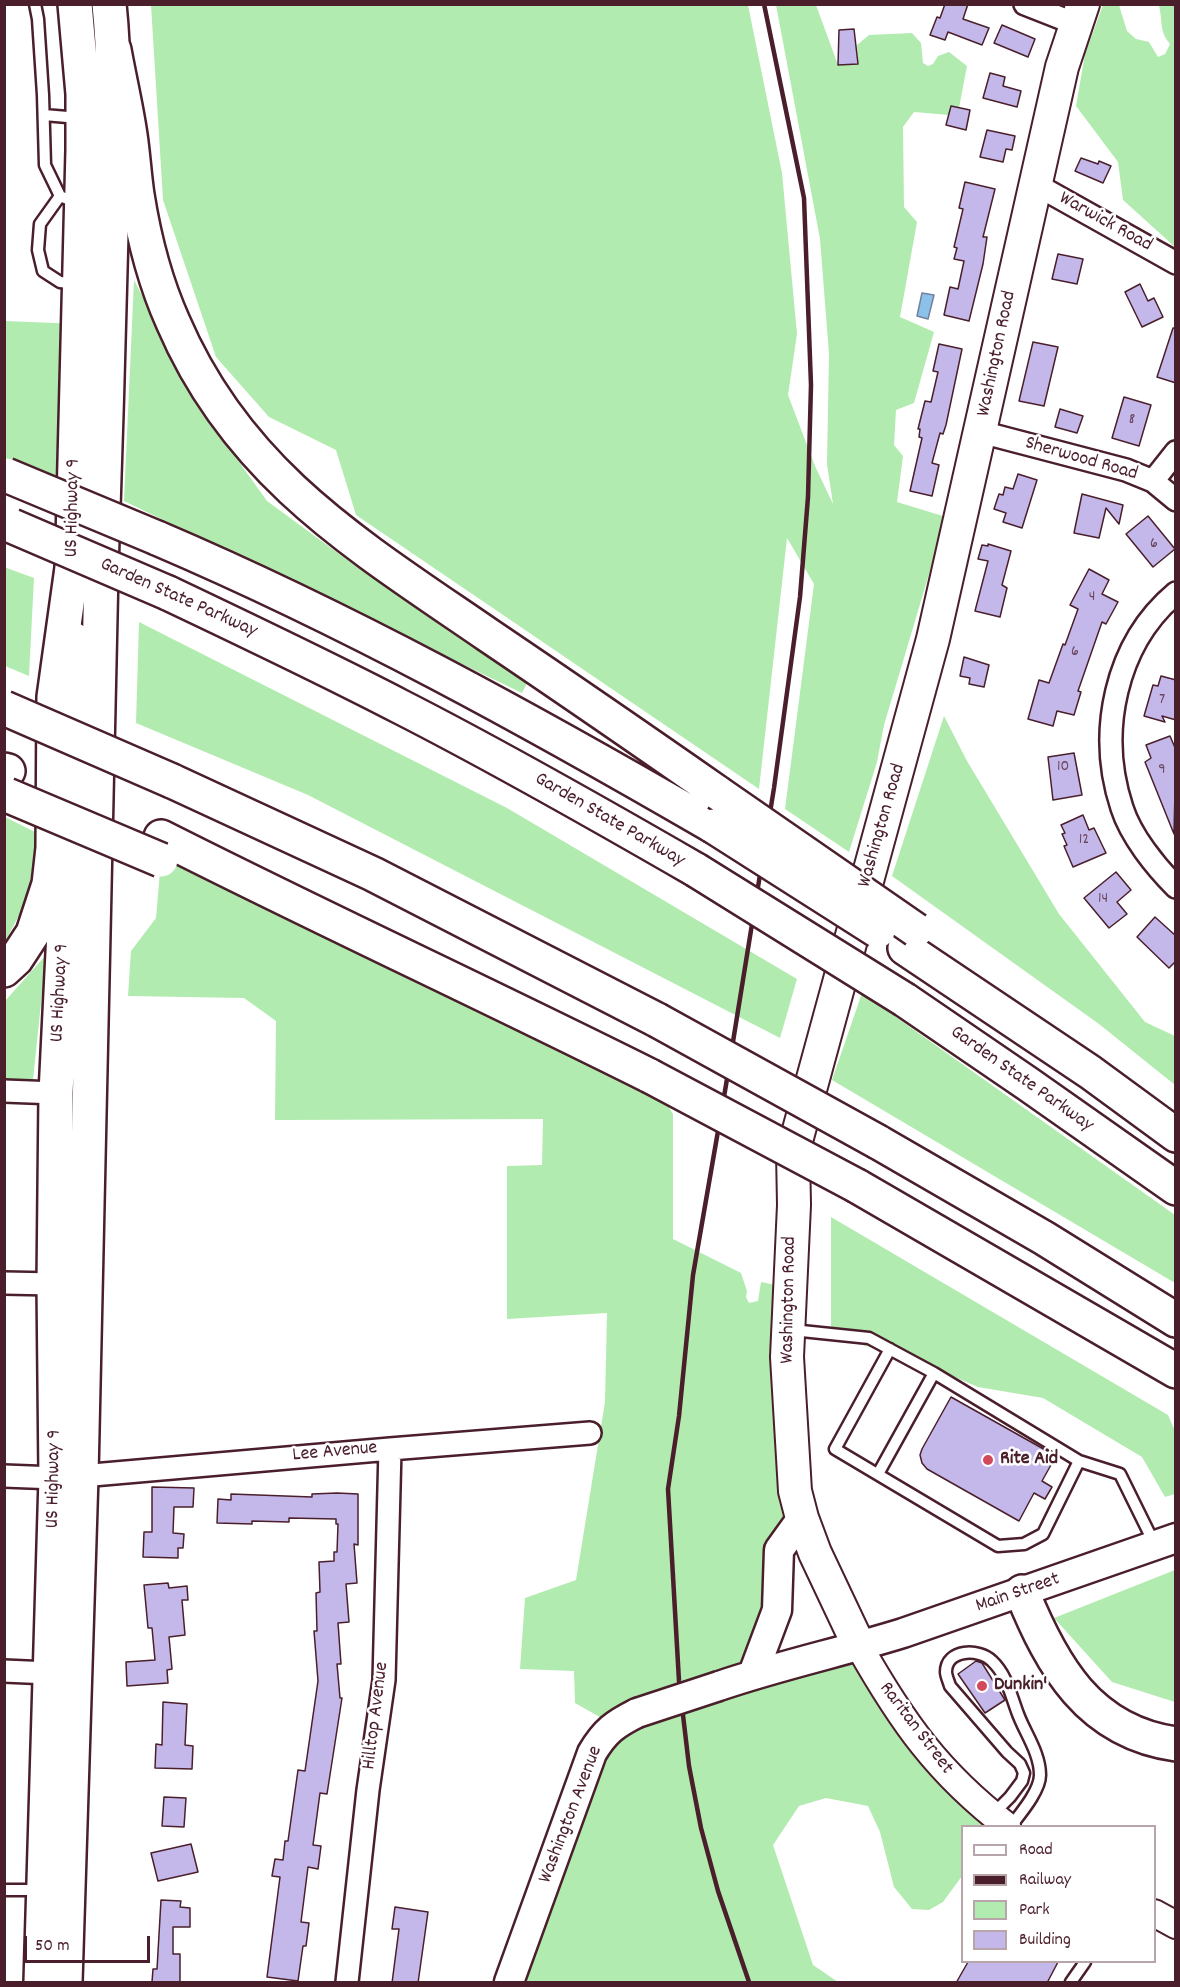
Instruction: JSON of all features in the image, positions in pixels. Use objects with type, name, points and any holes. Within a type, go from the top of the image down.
[{"type":"highway","name":"US Highway 9","points":[[40,1983],[49,1673],[68,1477],[54,1284],[56,1093],[72,712],[72,568],[80,284],[71,201],[83,119],[81,63],[75,4]]},
{"type":"highway","name":"US Highway 9","points":[[65,1983],[68,1477],[114,50],[109,4]]},
{"type":"highway","points":[[114,50],[130,135],[143,229],[154,270],[172,321],[199,377],[235,430],[277,476],[350,539],[718,792],[910,939],[1176,1136]]},
{"type":"highway","points":[[5,474],[282,593],[398,651],[599,760],[910,939]]},
{"type":"highway","name":"Garden State Parkway","points":[[8,524],[168,593],[297,654],[403,707],[568,797],[696,870],[904,1000],[1176,1188]]},
{"type":"highway","points":[[4,970],[33,933],[49,884],[53,848],[54,697],[72,568]]},
{"type":"highway","points":[[4,708],[172,781],[373,874],[657,1020],[878,1142],[1044,1238],[1176,1320]]},
{"type":"highway","points":[[6,782],[161,849],[268,891],[650,1076],[857,1186],[1176,1371]]},
{"type":"highway","points":[[1022,1592],[1049,1653],[1084,1700],[1096,1711],[1129,1730],[1176,1744]]},
{"type":"main road","name":"Washington Road","points":[[859,1647],[836,1601],[801,1518],[795,1491],[791,1442],[788,1329],[794,1205],[793,1152],[916,705],[981,432],[1062,67],[1080,14]]},
{"type":"main road","points":[[753,1674],[777,1610],[779,1550],[801,1518]]},
{"type":"main road","name":"Main Street","points":[[859,1647],[1165,1542]]},
{"type":"main road","name":"Washington Avenue","points":[[509,1983],[592,1753],[602,1737],[614,1725],[637,1713],[753,1674],[859,1647]]},
{"type":"street","points":[[1025,4],[1080,14]]},
{"type":"street","name":"Warwick Road","points":[[1035,184],[1176,263]]},
{"type":"street","name":"Sherwood Road","points":[[981,432],[1126,470],[1153,481],[1176,500]]},
{"type":"street","points":[[1153,481],[1176,452]]},
{"type":"street","points":[[1176,593],[1158,607],[1134,645],[1116,688],[1111,720],[1111,753],[1122,809],[1158,869],[1176,887]]},
{"type":"street","points":[[4,1092],[56,1093]]},
{"type":"street","points":[[4,1283],[54,1284]]},
{"type":"street","name":"Lee Avenue","points":[[4,1476],[68,1477],[591,1433]]},
{"type":"street","name":"Hilltop Avenue","points":[[347,1983],[368,1790],[384,1680],[390,1449]]},
{"type":"street","name":"Raritan Street","points":[[859,1647],[887,1696],[922,1745],[948,1775],[1001,1823]]},
{"type":"street","points":[[4,1671],[49,1673]]},
{"type":"street","points":[[1156,1914],[1176,1925]]},
{"type":"lane","points":[[35,4],[44,115],[45,165],[71,201],[40,224],[38,250],[44,271],[60,282],[80,284]]},
{"type":"lane","points":[[44,115],[83,119]]},
{"type":"lane","points":[[788,1329],[869,1338],[934,1373],[1079,1461],[1120,1474],[1165,1542]]},
{"type":"lane","points":[[890,1349],[835,1449],[998,1546],[1024,1544],[1043,1534],[1079,1461]]},
{"type":"lane","points":[[878,1474],[934,1373]]},
{"type":"lane","points":[[977,1652],[992,1660],[1009,1685],[1018,1714],[1035,1751],[1040,1776],[1031,1798],[1001,1823],[1010,1797],[1022,1781],[1024,1773],[1020,1764],[950,1686],[945,1673],[949,1661],[961,1653],[977,1652]]},
{"type":"lane","points":[[4,1890],[44,1890]]},
{"type":"lane","points":[[1156,1907],[1176,1911]]},
{"type":"lane","points":[[1071,1983],[1083,1963]]},
{"type":"green space","points":[[151,5],[748,5],[782,173],[797,334],[788,395],[815,466],[833,504],[827,464],[829,354],[820,239],[776,5],[816,5],[838,65],[858,64],[857,45],[869,35],[912,33],[921,43],[923,63],[928,66],[933,64],[938,56],[949,52],[967,66],[959,108],[951,106],[949,115],[914,112],[903,127],[904,207],[917,222],[900,317],[934,332],[914,403],[896,410],[894,445],[903,456],[897,502],[946,517],[884,725],[877,762],[849,852],[785,809],[814,584],[787,538],[759,789],[356,515],[336,450],[269,417],[216,357],[163,200]]},
{"type":"green space","points":[[1103,5],[1119,5],[1127,31],[1136,39],[1149,42],[1158,57],[1165,54],[1170,44],[1163,30],[1159,6],[1175,5],[1175,247],[1123,200],[1118,162],[1076,106],[1085,54]]},
{"type":"green space","points":[[134,280],[199,406],[267,501],[357,567],[528,681],[522,693],[124,501]]},
{"type":"green space","points":[[5,321],[79,324],[74,487],[5,474]]},
{"type":"green space","points":[[4,567],[34,578],[29,676],[5,666]]},
{"type":"green space","points":[[139,622],[507,808],[797,979],[780,1038],[308,795],[136,723]]},
{"type":"green space","points":[[944,716],[967,761],[1059,914],[1145,1022],[1175,1036],[1175,1085],[1099,1024],[892,876]]},
{"type":"green space","points":[[5,817],[37,833],[28,898],[5,942]]},
{"type":"green space","points":[[161,860],[268,891],[650,1076],[673,1114],[673,1239],[741,1273],[749,1303],[758,1301],[761,1282],[790,1288],[795,1491],[753,1674],[859,1646],[993,1825],[961,1825],[961,1877],[943,1902],[929,1910],[912,1909],[894,1887],[880,1832],[868,1806],[826,1798],[799,1806],[773,1845],[813,1965],[838,1982],[509,1982],[614,1725],[575,1703],[574,1671],[520,1669],[525,1598],[576,1580],[605,1402],[607,1313],[507,1319],[507,1166],[542,1165],[543,1119],[275,1120],[276,1021],[244,998],[128,996],[131,951],[156,918]]},
{"type":"green space","points":[[46,955],[33,1080],[5,1080],[5,1001]]},
{"type":"green space","points":[[862,993],[1175,1215],[1175,1283],[832,1080]]},
{"type":"green space","points":[[831,1217],[1168,1415],[1175,1431],[1175,1494],[1165,1497],[1142,1457],[1043,1398],[978,1387],[901,1354],[831,1338]]},
{"type":"green space","points":[[1175,1570],[1175,1702],[1112,1682],[1054,1618]]},
{"type":"water","points":[[922,293],[934,295],[928,319],[917,316]]},
{"type":"building","points":[[945,4],[968,4],[963,19],[989,28],[982,45],[948,32],[945,40],[930,35]]},
{"type":"building","points":[[1002,25],[1035,39],[1028,57],[994,43]]},
{"type":"building","points":[[854,29],[858,64],[838,65],[839,30]]},
{"type":"building","points":[[990,73],[1005,77],[1003,86],[1021,91],[1017,107],[983,98]]},
{"type":"building","points":[[951,106],[970,110],[966,130],[946,125]]},
{"type":"building","points":[[987,130],[1015,136],[1012,150],[1006,149],[1003,162],[980,157]]},
{"type":"building","points":[[1081,158],[1111,166],[1103,183],[1075,171]]},
{"type":"building","points":[[965,182],[995,189],[983,237],[987,237],[983,264],[969,321],[944,315],[950,287],[958,289],[964,261],[954,259],[957,248],[954,247],[963,209],[959,208]]},
{"type":"building","points":[[1058,254],[1083,259],[1077,284],[1052,279]]},
{"type":"building","points":[[1140,284],[1148,301],[1154,298],[1163,317],[1142,327],[1125,292]]},
{"type":"building","points":[[1173,328],[1176,328],[1176,383],[1157,377]]},
{"type":"building","points":[[1033,342],[1058,347],[1044,406],[1019,401]]},
{"type":"building","points":[[939,344],[962,349],[946,425],[943,434],[940,433],[932,463],[939,465],[932,496],[910,491],[922,438],[919,437],[920,429],[918,429],[925,401],[931,402],[938,372],[933,371]]},
{"type":"building","points":[[1124,397],[1151,405],[1139,446],[1112,438]]},
{"type":"building","points":[[1060,409],[1083,416],[1077,433],[1055,427]]},
{"type":"building","points":[[1018,474],[1037,480],[1022,528],[1003,522],[1006,513],[994,509],[999,494],[1003,495],[1005,487],[1013,489]]},
{"type":"building","points":[[1082,494],[1123,505],[1119,524],[1106,508],[1099,538],[1074,533]]},
{"type":"building","points":[[1148,516],[1175,549],[1153,567],[1126,534]]},
{"type":"building","points":[[988,544],[1011,551],[1002,585],[1007,588],[1000,617],[975,611],[988,561],[978,559],[982,545],[988,546]]},
{"type":"building","points":[[1089,569],[1109,580],[1102,594],[1118,602],[1106,624],[1102,622],[1078,691],[1081,692],[1074,715],[1057,711],[1053,726],[1028,719],[1039,680],[1049,683],[1063,644],[1065,645],[1078,609],[1070,605]]},
{"type":"building","points":[[964,657],[989,665],[984,687],[969,684],[970,678],[960,676]]},
{"type":"building","points":[[1161,676],[1176,680],[1176,720],[1162,716],[1165,722],[1144,716],[1153,685],[1158,686]]},
{"type":"building","points":[[1170,736],[1176,750],[1174,834],[1145,762],[1151,758],[1146,745]]},
{"type":"building","points":[[1074,753],[1082,795],[1053,800],[1048,757]]},
{"type":"building","points":[[1083,815],[1089,830],[1094,828],[1106,853],[1073,867],[1064,846],[1067,845],[1061,825]]},
{"type":"building","points":[[1116,872],[1131,890],[1117,902],[1127,914],[1109,928],[1084,898]]},
{"type":"building","points":[[1155,917],[1176,936],[1176,961],[1169,968],[1137,937]]},
{"type":"building","name":"Rite Aid","points":[[951,1397],[1056,1456],[1042,1481],[1052,1487],[1045,1499],[1034,1493],[1019,1521],[927,1469],[922,1463],[920,1455],[922,1449]]},
{"type":"building","points":[[152,1487],[194,1488],[193,1507],[174,1507],[173,1533],[184,1534],[183,1548],[178,1548],[178,1558],[143,1557],[144,1532],[152,1532]]},
{"type":"building","points":[[231,1494],[312,1497],[312,1494],[358,1494],[358,1545],[354,1544],[357,1583],[346,1584],[349,1622],[338,1623],[341,1664],[337,1664],[340,1698],[342,1698],[327,1794],[320,1793],[313,1845],[321,1846],[318,1869],[308,1867],[301,1922],[309,1923],[298,1981],[267,1977],[280,1877],[272,1876],[275,1859],[283,1860],[285,1841],[288,1841],[298,1770],[305,1771],[318,1681],[314,1631],[317,1631],[316,1593],[320,1592],[319,1562],[334,1561],[334,1552],[337,1552],[338,1524],[336,1524],[336,1519],[289,1518],[289,1522],[217,1523],[218,1499],[231,1500]]},
{"type":"building","points":[[168,1583],[169,1588],[187,1586],[188,1600],[182,1600],[185,1635],[169,1637],[172,1669],[167,1670],[168,1683],[127,1686],[126,1662],[155,1660],[152,1628],[148,1628],[144,1585]]},
{"type":"building","name":"Dunkin'","points":[[976,1661],[982,1663],[1005,1700],[985,1713],[958,1674]]},
{"type":"building","points":[[163,1702],[187,1704],[185,1745],[193,1746],[192,1769],[155,1768],[156,1744],[162,1745]]},
{"type":"building","points":[[164,1797],[186,1798],[184,1827],[162,1826]]},
{"type":"building","points":[[191,1844],[198,1872],[158,1881],[151,1853]]},
{"type":"building","points":[[161,1900],[181,1901],[180,1907],[190,1908],[190,1927],[173,1927],[173,1954],[180,1954],[180,1982],[152,1982],[153,1969],[157,1969]]},
{"type":"building","points":[[395,1907],[428,1912],[418,1983],[392,1983],[399,1929],[392,1929]]},
{"type":"building","points":[[967,1963],[1057,1963],[1047,1983],[956,1983]]},
{"type":"railway","points":[[749,1982],[718,1891],[701,1828],[689,1766],[679,1681],[668,1489],[679,1416],[693,1275],[774,788],[800,597],[808,497],[811,385],[804,198],[764,4]]},
{"type":"place","name":"Rite Aid","points":[[988,1460]]},
{"type":"place","name":"Dunkin'","points":[[982,1686]]}]
